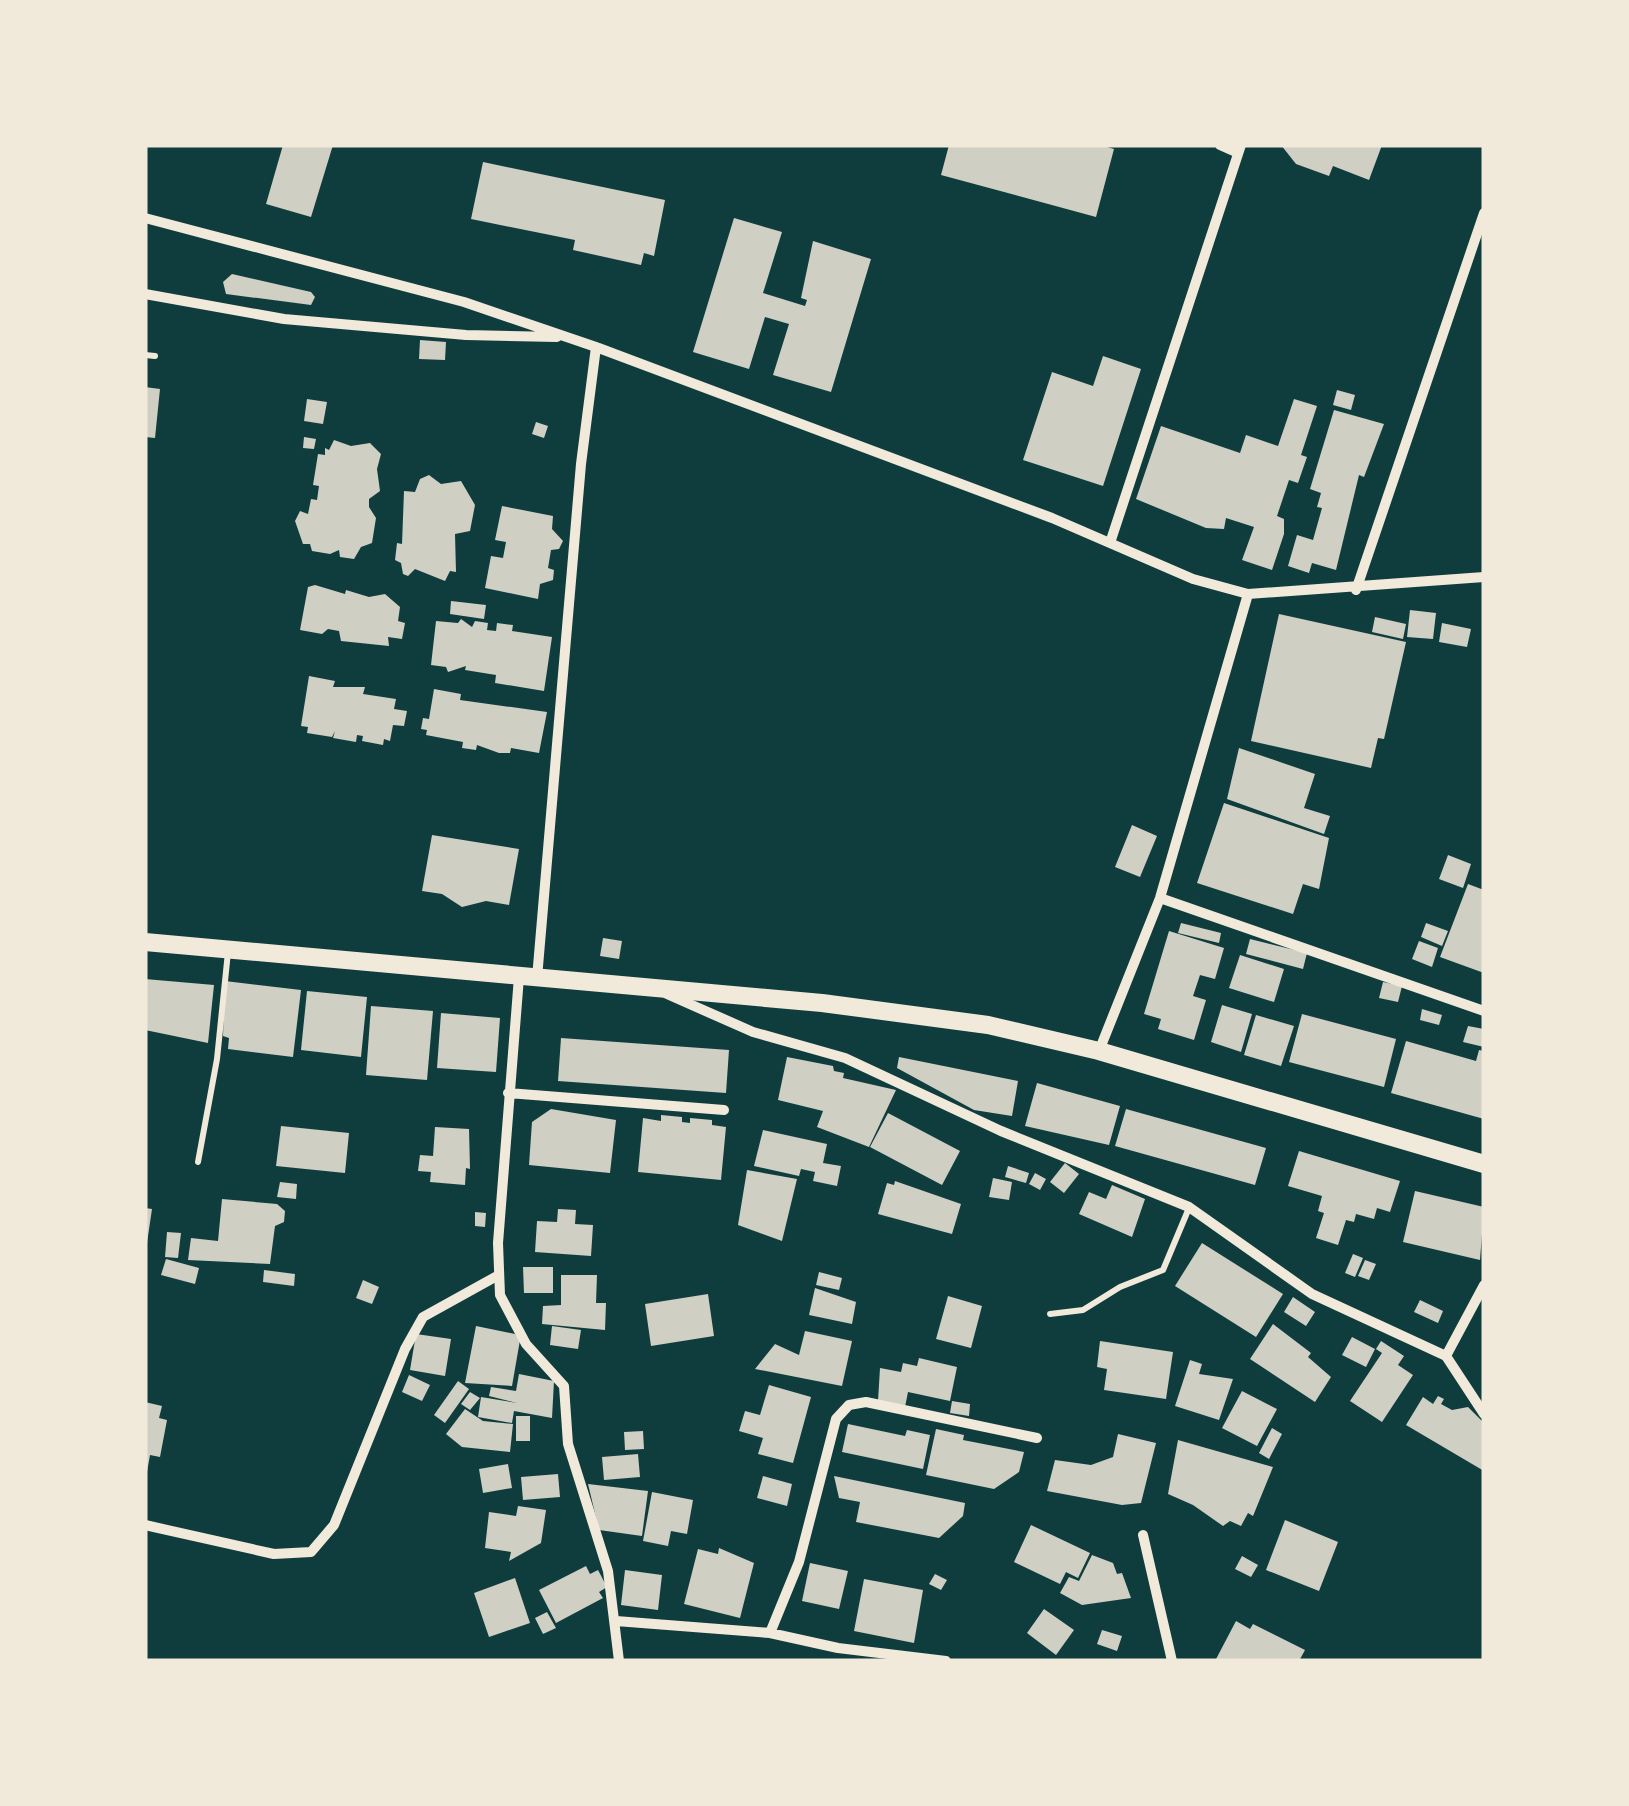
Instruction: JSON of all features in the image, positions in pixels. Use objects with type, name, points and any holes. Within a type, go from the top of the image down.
[{"type":"main road","points":[[145,942],[822,1003],[988,1026],[1099,1051],[1484,1164]]},
{"type":"street","points":[[1110,543],[1239,149],[1220,145]]},
{"type":"street","points":[[1356,590],[1484,213]]},
{"type":"street","points":[[145,218],[446,297],[596,347],[1110,543],[1193,579],[1248,594],[1356,590],[1480,577],[1484,566]]},
{"type":"street","points":[[145,294],[284,319],[466,335],[568,338]]},
{"type":"street","points":[[596,347],[528,977],[508,1094],[497,1276],[500,1296],[513,1322],[564,1386],[568,1444],[608,1571],[619,1661]]},
{"type":"street","points":[[1099,1051],[1160,898],[1248,594]]},
{"type":"street","points":[[1160,898],[1484,1011]]},
{"type":"street","points":[[655,989],[753,1032],[844,1058],[1000,1131],[1189,1207],[1312,1294],[1446,1356],[1484,1414]]},
{"type":"street","points":[[508,1094],[724,1110]]},
{"type":"street","points":[[145,1525],[274,1554],[311,1552],[334,1525],[405,1349],[423,1317],[497,1276]]},
{"type":"street","points":[[1446,1356],[1484,1285]]},
{"type":"street","points":[[770,1633],[799,1562],[836,1419],[850,1405],[866,1402],[1037,1438]]},
{"type":"street","points":[[1143,1536],[1172,1661]]},
{"type":"street","points":[[616,1621],[770,1633],[838,1648],[946,1661]]},
{"type":"lane","points":[[145,355],[155,356]]},
{"type":"lane","points":[[198,1162],[217,1058],[228,951]]},
{"type":"lane","points":[[1050,1314],[1083,1310],[1120,1287],[1164,1270],[1189,1207]]},
{"type":"building","points":[[283,145],[333,145],[311,217],[266,204]]},
{"type":"building","points":[[949,145],[1100,145],[1114,149],[1096,217],[941,175]]},
{"type":"building","points":[[1281,145],[1382,145],[1369,180],[1333,166],[1329,176],[1296,164]]},
{"type":"building","points":[[483,162],[665,200],[654,256],[644,253],[641,265],[573,250],[575,240],[471,219]]},
{"type":"building","points":[[734,218],[782,232],[763,293],[805,306],[807,300],[801,298],[813,241],[871,259],[831,392],[773,375],[789,324],[765,317],[749,369],[693,352]]},
{"type":"building","points":[[232,274],[311,292],[315,297],[311,305],[226,294],[223,282]]},
{"type":"building","points":[[420,340],[446,342],[445,360],[419,359]]},
{"type":"building","points":[[1103,356],[1141,369],[1103,486],[1023,460],[1052,372],[1093,386]]},
{"type":"building","points":[[145,387],[160,389],[155,438],[145,437]]},
{"type":"building","points":[[1337,390],[1355,395],[1351,410],[1333,405]]},
{"type":"building","points":[[307,399],[327,402],[323,424],[304,421]]},
{"type":"building","points":[[1294,399],[1317,406],[1301,455],[1307,457],[1298,483],[1289,480],[1277,516],[1284,519],[1284,534],[1272,570],[1242,560],[1254,527],[1226,518],[1224,529],[1206,528],[1136,499],[1161,426],[1240,453],[1246,435],[1278,446]]},
{"type":"building","points":[[1334,410],[1384,424],[1364,477],[1359,475],[1336,570],[1312,563],[1309,573],[1288,566],[1297,535],[1313,540],[1322,508],[1317,507],[1321,493],[1310,489]]},
{"type":"building","points":[[536,422],[548,426],[544,438],[532,434]]},
{"type":"building","points":[[304,437],[316,439],[314,449],[303,448]]},
{"type":"building","points":[[334,440],[351,446],[370,443],[381,454],[377,469],[380,491],[369,499],[376,518],[372,543],[361,547],[354,559],[340,557],[339,550],[330,554],[312,551],[310,544],[303,544],[295,521],[300,511],[308,514],[311,499],[317,500],[319,486],[313,485],[318,454],[325,455],[325,448],[329,450]]},
{"type":"building","points":[[429,475],[441,484],[461,481],[475,505],[470,531],[455,534],[456,572],[450,571],[445,581],[415,569],[408,576],[403,574],[401,563],[395,560],[397,543],[402,544],[404,491],[415,492],[420,479]]},
{"type":"building","points":[[502,506],[553,516],[552,529],[563,541],[559,549],[551,550],[548,568],[554,570],[553,580],[540,584],[538,599],[485,588],[491,556],[503,558],[506,542],[495,540]]},
{"type":"building","points":[[315,585],[345,594],[346,590],[369,597],[385,594],[400,607],[398,621],[405,623],[402,639],[388,637],[389,646],[341,641],[339,631],[328,629],[322,634],[300,630],[308,587]]},
{"type":"building","points":[[451,601],[486,605],[484,619],[450,614]]},
{"type":"building","points":[[1410,610],[1436,613],[1433,639],[1407,637]]},
{"type":"building","points":[[1279,614],[1406,642],[1384,739],[1378,738],[1371,768],[1251,741]]},
{"type":"building","points":[[1375,617],[1406,624],[1403,639],[1372,632]]},
{"type":"building","points":[[461,619],[472,627],[475,621],[488,623],[487,630],[496,631],[497,623],[513,625],[512,631],[552,637],[544,691],[495,683],[496,675],[465,670],[466,666],[448,672],[446,667],[431,665],[436,621],[458,623]]},
{"type":"building","points":[[1442,623],[1471,629],[1467,647],[1439,642]]},
{"type":"building","points":[[309,676],[335,681],[333,687],[365,687],[363,694],[396,699],[394,709],[407,711],[404,726],[393,725],[390,741],[384,739],[383,745],[362,741],[363,736],[357,735],[356,742],[333,738],[335,731],[332,737],[307,733],[308,727],[301,726]]},
{"type":"building","points":[[434,689],[461,694],[460,700],[547,712],[539,753],[511,748],[510,753],[499,753],[477,745],[476,750],[462,748],[463,742],[426,735],[427,730],[421,729],[423,718],[429,719]]},
{"type":"building","points":[[1239,748],[1315,774],[1304,808],[1330,816],[1324,834],[1227,799]]},
{"type":"building","points":[[1224,803],[1329,838],[1319,889],[1303,884],[1293,914],[1197,883]]},
{"type":"building","points":[[1132,825],[1157,836],[1140,877],[1115,867]]},
{"type":"building","points":[[432,835],[519,849],[509,905],[486,901],[462,907],[442,894],[422,891]]},
{"type":"building","points":[[1448,855],[1471,864],[1463,888],[1439,879]]},
{"type":"building","points":[[1468,884],[1484,890],[1484,973],[1440,957]]},
{"type":"building","points":[[1181,923],[1221,933],[1219,943],[1178,933]]},
{"type":"building","points":[[1426,923],[1448,931],[1442,946],[1421,937]]},
{"type":"building","points":[[1169,931],[1224,948],[1215,979],[1200,975],[1193,996],[1206,1000],[1194,1040],[1158,1029],[1161,1019],[1144,1014]]},
{"type":"building","points":[[603,938],[622,941],[619,959],[600,956]]},
{"type":"building","points":[[1250,939],[1307,953],[1303,969],[1246,954]]},
{"type":"building","points":[[1419,941],[1438,948],[1432,967],[1412,959]]},
{"type":"building","points":[[1240,955],[1284,969],[1274,1002],[1229,988]]},
{"type":"building","points":[[145,979],[214,985],[208,1043],[145,1030]]},
{"type":"building","points":[[225,981],[301,990],[293,1057],[228,1049],[229,1038],[223,1036]]},
{"type":"building","points":[[1383,982],[1402,986],[1398,1002],[1379,998]]},
{"type":"building","points":[[307,991],[367,997],[361,1057],[301,1050]]},
{"type":"building","points":[[1222,1005],[1252,1014],[1241,1052],[1211,1042]]},
{"type":"building","points":[[371,1006],[433,1011],[427,1080],[366,1075]]},
{"type":"building","points":[[1422,1009],[1442,1015],[1439,1025],[1420,1020]]},
{"type":"building","points":[[441,1013],[500,1018],[496,1072],[437,1068]]},
{"type":"building","points":[[1302,1014],[1396,1039],[1384,1087],[1289,1062]]},
{"type":"building","points":[[1256,1015],[1294,1026],[1281,1066],[1244,1055]]},
{"type":"building","points":[[1468,1026],[1484,1029],[1484,1047],[1463,1042]]},
{"type":"building","points":[[561,1038],[729,1050],[726,1093],[558,1081]]},
{"type":"building","points":[[1406,1041],[1476,1061],[1479,1050],[1484,1051],[1484,1119],[1391,1093]]},
{"type":"building","points":[[787,1057],[833,1066],[834,1071],[844,1073],[843,1078],[896,1090],[869,1147],[817,1127],[823,1111],[778,1100]]},
{"type":"building","points":[[899,1057],[1018,1081],[1012,1116],[974,1110],[897,1068]]},
{"type":"building","points":[[1037,1083],[1120,1106],[1109,1145],[1025,1126]]},
{"type":"building","points":[[551,1109],[616,1120],[610,1173],[529,1165],[532,1122]]},
{"type":"building","points":[[1126,1109],[1266,1148],[1255,1185],[1115,1146]]},
{"type":"building","points":[[888,1113],[960,1151],[942,1185],[870,1147]]},
{"type":"building","points":[[661,1115],[682,1117],[682,1122],[690,1123],[690,1118],[712,1120],[712,1125],[726,1127],[721,1180],[638,1172],[643,1118],[661,1121]]},
{"type":"building","points":[[281,1126],[349,1133],[345,1173],[276,1166]]},
{"type":"building","points":[[435,1127],[469,1129],[470,1169],[466,1168],[465,1185],[430,1182],[431,1172],[418,1171],[420,1155],[433,1156]]},
{"type":"building","points":[[763,1130],[827,1144],[823,1163],[841,1166],[837,1186],[813,1181],[815,1172],[801,1169],[799,1176],[754,1166]]},
{"type":"building","points":[[1299,1151],[1400,1181],[1390,1212],[1377,1208],[1374,1219],[1356,1214],[1354,1222],[1346,1220],[1338,1245],[1316,1238],[1324,1213],[1318,1211],[1322,1196],[1288,1186]]},
{"type":"building","points":[[1065,1163],[1079,1174],[1064,1193],[1050,1182]]},
{"type":"building","points":[[1008,1166],[1029,1173],[1026,1183],[1005,1177]]},
{"type":"building","points":[[747,1170],[797,1179],[782,1241],[738,1225]]},
{"type":"building","points":[[1035,1173],[1046,1179],[1040,1190],[1029,1184]]},
{"type":"building","points":[[993,1178],[1012,1182],[1009,1200],[989,1197]]},
{"type":"building","points":[[895,1181],[961,1204],[952,1234],[878,1214],[887,1183],[894,1185]]},
{"type":"building","points":[[280,1182],[297,1184],[296,1199],[277,1197]]},
{"type":"building","points":[[1112,1185],[1145,1199],[1132,1237],[1079,1214],[1089,1192],[1106,1199]]},
{"type":"building","points":[[1415,1191],[1484,1207],[1480,1260],[1403,1242]]},
{"type":"building","points":[[222,1199],[277,1204],[285,1211],[284,1222],[275,1226],[270,1264],[188,1260],[191,1238],[218,1241]]},
{"type":"building","points":[[145,1208],[152,1209],[147,1243],[145,1242]]},
{"type":"building","points":[[558,1209],[576,1210],[575,1224],[593,1225],[591,1256],[535,1252],[537,1221],[557,1222]]},
{"type":"building","points":[[475,1212],[486,1213],[485,1227],[475,1226]]},
{"type":"building","points":[[167,1232],[181,1233],[178,1258],[165,1257]]},
{"type":"building","points":[[1202,1243],[1283,1294],[1256,1337],[1175,1286]]},
{"type":"building","points":[[1353,1254],[1363,1258],[1355,1277],[1345,1273]]},
{"type":"building","points":[[166,1259],[199,1268],[195,1284],[161,1275]]},
{"type":"building","points":[[1365,1260],[1376,1264],[1369,1280],[1358,1276]]},
{"type":"building","points":[[523,1267],[553,1267],[553,1293],[524,1293]]},
{"type":"building","points":[[264,1270],[295,1274],[294,1286],[263,1282]]},
{"type":"building","points":[[819,1272],[842,1278],[839,1290],[816,1285]]},
{"type":"building","points":[[561,1275],[597,1275],[596,1303],[606,1303],[605,1330],[542,1324],[543,1306],[561,1305]]},
{"type":"building","points":[[363,1280],[379,1287],[372,1304],[356,1298]]},
{"type":"building","points":[[815,1288],[856,1302],[852,1324],[809,1315]]},
{"type":"building","points":[[708,1294],[714,1336],[651,1346],[645,1304]]},
{"type":"building","points":[[948,1296],[982,1306],[971,1348],[936,1339]]},
{"type":"building","points":[[1293,1297],[1315,1312],[1306,1326],[1284,1312]]},
{"type":"building","points":[[1420,1300],[1443,1311],[1438,1323],[1414,1312]]},
{"type":"building","points":[[1273,1324],[1311,1353],[1308,1357],[1331,1377],[1315,1402],[1250,1359]]},
{"type":"building","points":[[476,1326],[515,1334],[520,1340],[512,1386],[465,1383]]},
{"type":"building","points":[[552,1326],[581,1330],[578,1349],[550,1345]]},
{"type":"building","points":[[805,1331],[852,1341],[842,1386],[755,1369],[775,1344],[799,1355]]},
{"type":"building","points":[[416,1334],[451,1339],[445,1376],[410,1370]]},
{"type":"building","points":[[1352,1337],[1375,1349],[1366,1367],[1342,1355]]},
{"type":"building","points":[[1100,1341],[1173,1352],[1166,1399],[1104,1390],[1107,1369],[1097,1367]]},
{"type":"building","points":[[1381,1341],[1404,1356],[1398,1365],[1413,1375],[1382,1422],[1350,1401],[1382,1353],[1376,1349]]},
{"type":"building","points":[[919,1358],[957,1367],[950,1401],[908,1392],[905,1407],[878,1401],[880,1368],[901,1372],[903,1363],[917,1366]]},
{"type":"building","points":[[1190,1360],[1202,1364],[1199,1374],[1233,1379],[1219,1420],[1175,1406]]},
{"type":"building","points":[[519,1374],[554,1381],[552,1418],[514,1411],[512,1423],[478,1417],[481,1397],[517,1403],[489,1396],[491,1387],[516,1391]]},
{"type":"building","points":[[409,1375],[430,1385],[422,1401],[402,1392]]},
{"type":"building","points":[[458,1381],[469,1389],[445,1423],[434,1415]]},
{"type":"building","points":[[769,1385],[811,1397],[793,1463],[758,1454],[763,1438],[739,1431],[745,1411],[760,1415]]},
{"type":"building","points":[[1242,1391],[1277,1409],[1257,1446],[1222,1428]]},
{"type":"building","points":[[470,1392],[480,1398],[470,1410],[461,1404]]},
{"type":"building","points":[[1438,1396],[1444,1399],[1441,1404],[1452,1410],[1468,1407],[1484,1423],[1484,1471],[1406,1425],[1423,1397],[1433,1404]]},
{"type":"building","points":[[952,1401],[970,1404],[969,1416],[950,1413]]},
{"type":"building","points":[[145,1402],[162,1406],[159,1418],[167,1420],[160,1457],[150,1455],[147,1472]]},
{"type":"building","points":[[465,1409],[483,1421],[513,1424],[510,1452],[462,1447],[446,1434]]},
{"type":"building","points":[[516,1416],[530,1416],[530,1441],[516,1441]]},
{"type":"building","points":[[848,1424],[905,1436],[907,1430],[930,1435],[923,1469],[842,1452]]},
{"type":"building","points":[[1272,1428],[1282,1434],[1269,1459],[1259,1453]]},
{"type":"building","points":[[936,1429],[964,1435],[963,1440],[1024,1452],[1019,1472],[994,1489],[926,1475]]},
{"type":"building","points":[[643,1431],[644,1449],[625,1450],[624,1432]]},
{"type":"building","points":[[1118,1434],[1156,1443],[1141,1503],[1122,1505],[1047,1491],[1055,1460],[1091,1465],[1113,1457]]},
{"type":"building","points":[[1178,1440],[1273,1467],[1253,1516],[1248,1513],[1241,1526],[1230,1521],[1223,1526],[1193,1505],[1168,1494]]},
{"type":"building","points":[[638,1454],[640,1477],[604,1480],[602,1457]]},
{"type":"building","points":[[508,1464],[512,1488],[483,1493],[479,1469]]},
{"type":"building","points":[[558,1474],[560,1497],[523,1500],[521,1477]]},
{"type":"building","points":[[763,1476],[792,1484],[787,1506],[757,1498]]},
{"type":"building","points":[[834,1476],[965,1503],[963,1516],[939,1538],[856,1522],[860,1502],[839,1498]]},
{"type":"building","points":[[588,1484],[648,1491],[642,1536],[599,1530]]},
{"type":"building","points":[[652,1492],[693,1500],[687,1534],[671,1531],[668,1546],[643,1541]]},
{"type":"building","points":[[518,1506],[546,1510],[541,1543],[509,1561],[511,1552],[485,1548],[489,1512],[516,1516]]},
{"type":"building","points":[[1285,1520],[1338,1542],[1319,1591],[1266,1570]]},
{"type":"building","points":[[1031,1525],[1090,1553],[1078,1578],[1066,1572],[1060,1584],[1014,1562]]},
{"type":"building","points":[[719,1548],[754,1563],[740,1618],[684,1604],[698,1549],[718,1554]]},
{"type":"building","points":[[1092,1555],[1113,1563],[1117,1574],[1122,1573],[1131,1598],[1082,1605],[1060,1593],[1069,1577],[1079,1581]]},
{"type":"building","points":[[1242,1556],[1258,1565],[1251,1577],[1235,1569]]},
{"type":"building","points":[[810,1563],[848,1571],[839,1609],[802,1601]]},
{"type":"building","points":[[586,1566],[590,1574],[598,1570],[607,1587],[599,1592],[603,1598],[556,1623],[539,1590]]},
{"type":"building","points":[[625,1570],[662,1575],[658,1610],[621,1605]]},
{"type":"building","points":[[935,1574],[947,1580],[941,1590],[929,1584]]},
{"type":"building","points":[[515,1578],[530,1623],[489,1637],[474,1593]]},
{"type":"building","points":[[864,1579],[923,1590],[914,1643],[854,1631]]},
{"type":"building","points":[[1044,1609],[1074,1630],[1056,1655],[1027,1633]]},
{"type":"building","points":[[547,1612],[556,1628],[543,1634],[535,1618]]},
{"type":"building","points":[[1236,1621],[1250,1629],[1253,1624],[1305,1650],[1299,1661],[1215,1661]]},
{"type":"building","points":[[1102,1630],[1122,1636],[1117,1651],[1097,1644]]}]
